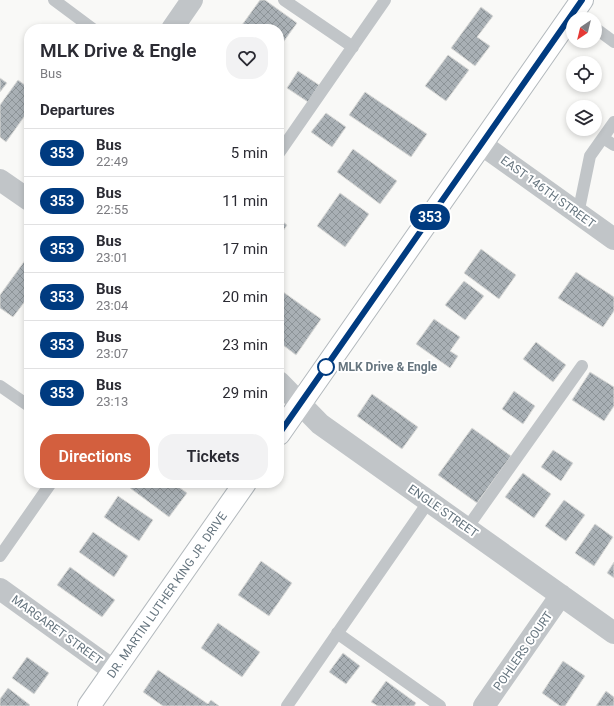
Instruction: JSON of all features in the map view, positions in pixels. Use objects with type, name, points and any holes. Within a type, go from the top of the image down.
[{"type":"street","points":[[175,24],[192,0]]},
{"type":"street","points":[[284,427],[481,144],[579,10]]},
{"type":"street","name":"EAST 146TH STREET","points":[[481,144],[614,239]]},
{"type":"street","points":[[0,180],[24,197]]},
{"type":"street","name":"ENGLE STREET","points":[[284,387],[320,424],[614,633]]},
{"type":"street","name":"DR. MARTIN LUTHER KING JR. DRIVE","points":[[89,706],[242,488]]},
{"type":"street","name":"MARGARET STREET","points":[[0,589],[114,671]]},
{"type":"street","name":"POHLERS COURT","points":[[484,706],[562,595]]},
{"type":"lane","points":[[54,0],[86,24]]},
{"type":"lane","points":[[284,0],[353,47]]},
{"type":"lane","points":[[284,146],[385,0]]},
{"type":"lane","points":[[602,33],[614,42]]},
{"type":"lane","points":[[578,214],[590,156],[614,122]]},
{"type":"lane","points":[[603,138],[614,145]]},
{"type":"lane","points":[[466,528],[582,366]]},
{"type":"lane","points":[[0,386],[24,403]]},
{"type":"lane","points":[[0,556],[48,488]]},
{"type":"lane","points":[[287,706],[429,501]]},
{"type":"lane","points":[[337,633],[440,706]]},
{"type":"building","points":[[260,0],[265,0],[297,23],[284,41],[284,24],[243,24]]},
{"type":"building","points":[[481,7],[493,16],[477,37],[490,46],[475,66],[451,48]]},
{"type":"building","points":[[448,55],[469,70],[446,101],[425,86]]},
{"type":"building","points":[[298,71],[319,85],[308,102],[287,88]]},
{"type":"building","points":[[0,78],[7,83],[0,92]]},
{"type":"building","points":[[18,80],[24,84],[24,117],[6,142],[0,137],[0,105]]},
{"type":"building","points":[[365,92],[427,134],[411,157],[349,115]]},
{"type":"building","points":[[326,113],[346,127],[332,147],[311,132]]},
{"type":"building","points":[[353,149],[397,181],[380,204],[337,172]]},
{"type":"building","points":[[340,193],[369,214],[345,247],[317,226]]},
{"type":"building","points":[[284,223],[287,225],[284,230]]},
{"type":"building","points":[[481,249],[516,275],[499,299],[464,273]]},
{"type":"building","points":[[24,262],[24,303],[13,317],[0,308],[0,295]]},
{"type":"building","points":[[576,272],[614,297],[614,311],[603,327],[558,298]]},
{"type":"building","points":[[464,281],[484,296],[465,320],[445,305]]},
{"type":"building","points":[[284,293],[321,319],[296,355],[284,346]]},
{"type":"building","points":[[434,319],[460,337],[450,351],[458,356],[450,368],[416,344]]},
{"type":"building","points":[[536,342],[566,365],[553,382],[523,359]]},
{"type":"building","points":[[590,372],[614,387],[614,406],[604,421],[572,400]]},
{"type":"building","points":[[514,391],[535,406],[523,424],[502,409]]},
{"type":"building","points":[[372,394],[418,427],[402,449],[357,416]]},
{"type":"building","points":[[472,428],[511,456],[477,503],[438,475]]},
{"type":"building","points":[[553,450],[573,463],[561,481],[541,467]]},
{"type":"building","points":[[523,473],[551,494],[534,518],[505,497]]},
{"type":"building","points":[[130,488],[180,488],[187,493],[169,517]]},
{"type":"building","points":[[118,496],[153,520],[139,541],[104,517]]},
{"type":"building","points":[[564,500],[585,515],[566,541],[545,526]]},
{"type":"building","points":[[595,524],[613,537],[594,566],[575,553]]},
{"type":"building","points":[[93,532],[128,556],[114,577],[79,552]]},
{"type":"building","points":[[261,561],[292,583],[269,616],[238,595]]},
{"type":"building","points":[[614,562],[614,578],[607,573]]},
{"type":"building","points":[[70,567],[115,600],[102,617],[57,585]]},
{"type":"building","points":[[218,623],[260,652],[242,677],[201,648]]},
{"type":"building","points":[[343,653],[360,666],[346,684],[329,672]]},
{"type":"building","points":[[27,657],[49,673],[34,694],[12,678]]},
{"type":"building","points":[[563,661],[585,676],[565,706],[560,706],[542,693]]},
{"type":"building","points":[[158,670],[208,704],[211,700],[219,706],[163,706],[143,692]]},
{"type":"building","points":[[386,681],[416,703],[414,706],[378,706],[371,702]]},
{"type":"building","points":[[8,688],[30,705],[0,706],[0,699]]},
{"type":"building","points":[[606,691],[614,697],[614,706],[596,706]]},
{"type":"bus line","name":"353","points":[[284,427],[582,0]]},
{"type":"place","name":"MLK Drive & Engle","points":[[326,367]]}]
